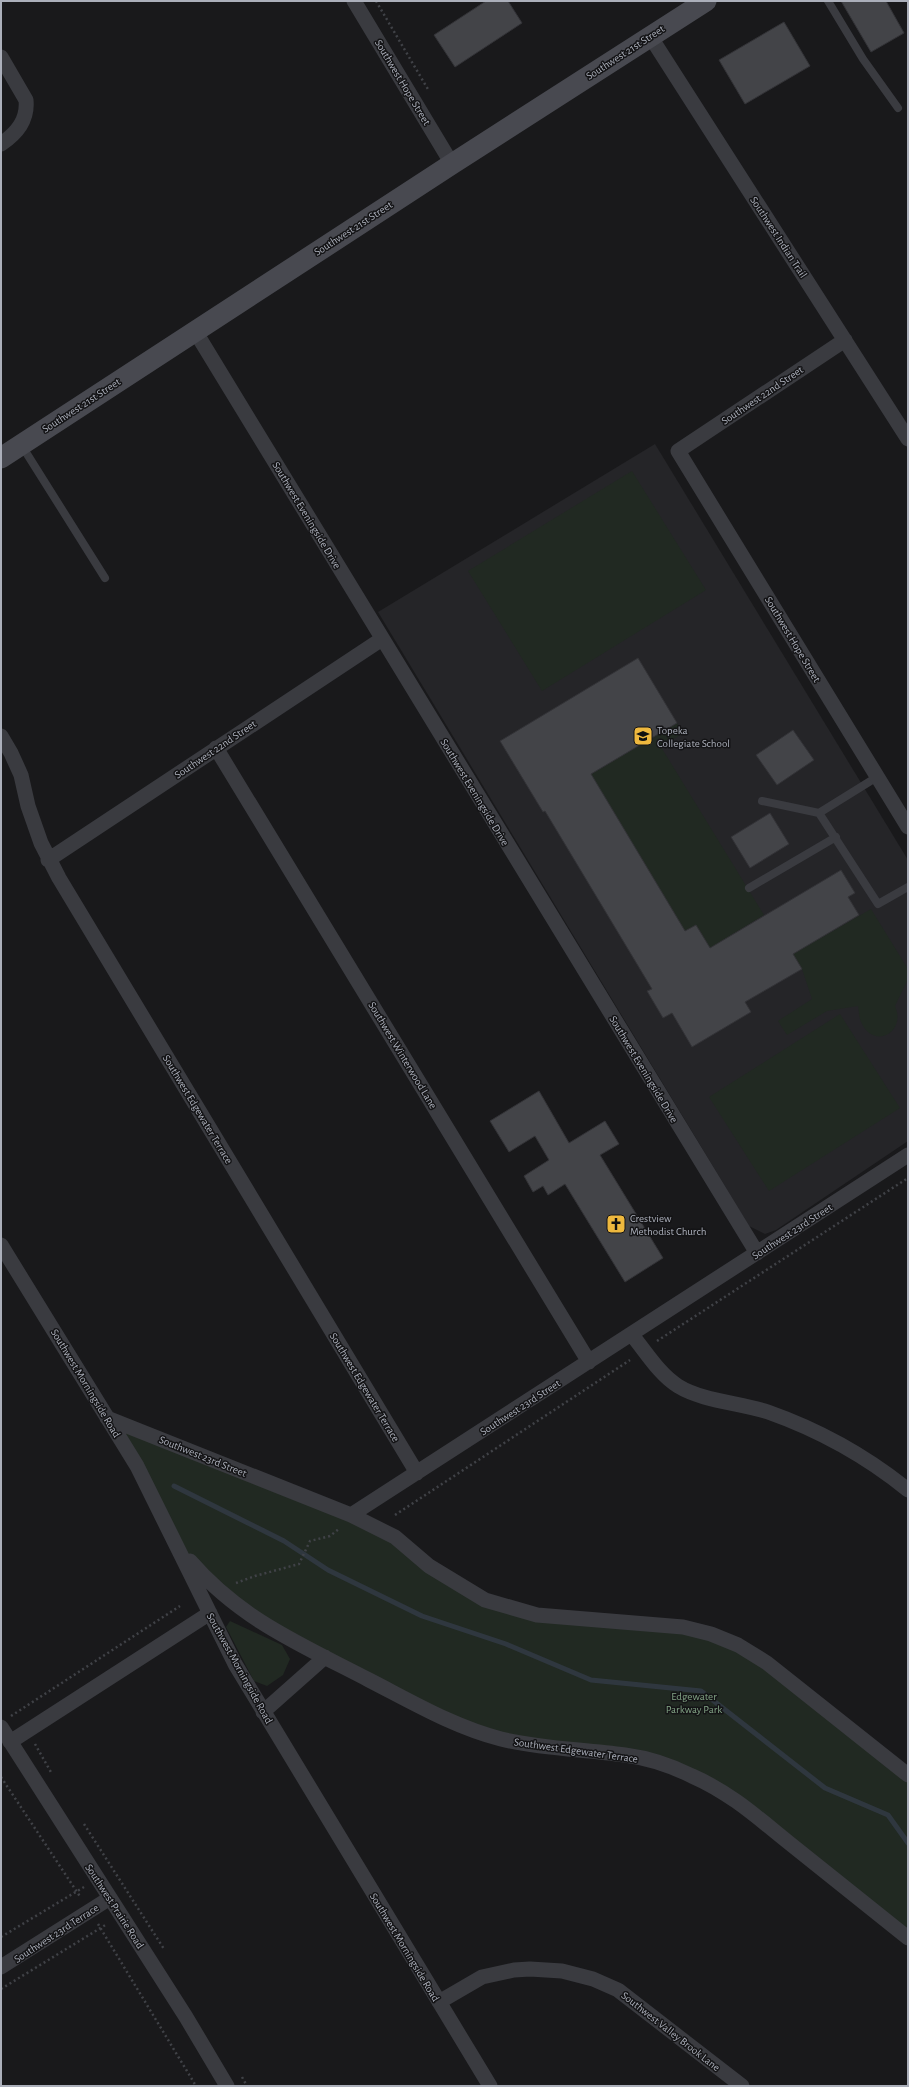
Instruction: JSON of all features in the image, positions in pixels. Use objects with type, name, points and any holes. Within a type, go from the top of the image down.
[{"type":"main road","name":"Southwest 21st Street","points":[[1,458],[452,164],[706,1]]},
{"type":"street","name":"Southwest Hope Street","points":[[354,1],[452,164]]},
{"type":"street","name":"Southwest Indian Trail","points":[[650,36],[908,438]]},
{"type":"street","points":[[1,57],[26,100],[27,107],[24,120],[18,130],[1,144]]},
{"type":"street","name":"Southwest Eveningside Drive","points":[[195,331],[756,1253]]},
{"type":"street","name":"Southwest 22nd Street","points":[[678,451],[845,340]]},
{"type":"street","name":"Southwest Hope Street","points":[[678,451],[908,827]]},
{"type":"street","name":"Southwest 22nd Street","points":[[48,860],[382,639]]},
{"type":"street","name":"Southwest Edgewater Terrace","points":[[1,736],[11,753],[20,775],[28,806],[48,860],[417,1473]]},
{"type":"street","name":"Southwest Winterwood Lane","points":[[216,748],[589,1362]]},
{"type":"street","name":"Southwest 23rd Street","points":[[107,1418],[351,1515],[632,1335],[908,1155]]},
{"type":"street","name":"Southwest Morningside Road","points":[[1,1245],[137,1466],[235,1664],[490,2086]]},
{"type":"street","points":[[632,1335],[663,1374],[690,1393],[768,1412],[808,1428],[869,1461],[908,1490]]},
{"type":"street","points":[[351,1515],[394,1537],[429,1566],[485,1600],[498,1605],[537,1615],[563,1618],[683,1626],[711,1634],[738,1645],[767,1663],[908,1775]]},
{"type":"street","name":"Southwest Edgewater Terrace","points":[[184,1559],[190,1561],[204,1578],[246,1613],[325,1657],[456,1725],[502,1739],[548,1747],[627,1755],[660,1763],[719,1789],[750,1810],[908,1938]]},
{"type":"street","points":[[10,1742],[210,1613]]},
{"type":"street","points":[[264,1712],[325,1657]]},
{"type":"street","name":"Southwest Prairie Road","points":[[5,1722],[10,1742],[122,1916],[228,2086]]},
{"type":"street","name":"Southwest 23rd Terrace","points":[[1,1967],[110,1898]]},
{"type":"street","name":"Southwest Valley Brook Lane","points":[[439,2002],[482,1976],[514,1970],[530,1969],[562,1971],[593,1979],[618,1990],[742,2086]]},
{"type":"lane","points":[[828,1],[863,59],[898,108]]},
{"type":"lane","points":[[21,445],[105,578]]},
{"type":"lane","points":[[819,813],[877,777]]},
{"type":"lane","points":[[762,801],[819,813],[836,837],[878,904],[908,887]]},
{"type":"lane","points":[[750,888],[836,837]]},
{"type":"path","points":[[376,1],[432,96]]},
{"type":"path","points":[[652,1345],[908,1178]]},
{"type":"path","points":[[395,1515],[630,1360]]},
{"type":"path","points":[[234,1584],[254,1576],[299,1564],[310,1541],[330,1536],[340,1528]]},
{"type":"path","points":[[5,1722],[180,1606]]},
{"type":"path","points":[[1,1777],[90,1911],[196,2086]]},
{"type":"path","points":[[1,1937],[115,1870]]},
{"type":"path","points":[[1,1989],[122,1916]]},
{"type":"shaded area","name":"Topeka Collegiate School","points":[[655,444],[908,860],[908,1141],[776,1230],[765,1234],[749,1226],[378,612]]},
{"type":"green space","points":[[632,471],[706,590],[542,691],[468,571]]},
{"type":"green space","points":[[677,723],[683,733],[661,747],[764,915],[710,948],[696,925],[685,931],[604,796],[578,782]]},
{"type":"green space","points":[[871,909],[908,969],[908,979],[895,1006],[897,1016],[896,1024],[893,1030],[887,1035],[873,1035],[866,1030],[860,1020],[858,1006],[827,1011],[787,1035],[778,1021],[812,999],[802,969],[793,954]]},
{"type":"green space","points":[[840,1014],[900,1108],[769,1191],[709,1097]]},
{"type":"green space","name":"Edgewater Parkway Park","points":[[107,1418],[351,1515],[510,1609],[666,1625],[738,1645],[908,1775],[908,1938],[775,1832],[660,1763],[502,1739],[262,1624],[191,1561]]},
{"type":"green space","points":[[230,1621],[282,1645],[290,1659],[283,1675],[267,1686],[254,1681],[226,1627]]},
{"type":"building","points":[[486,1],[508,1],[522,23],[455,67],[434,35]]},
{"type":"building","points":[[841,1],[886,1],[904,33],[871,52]]},
{"type":"building","points":[[784,22],[810,66],[745,104],[719,60]]},
{"type":"building","name":"Topeka Collegiate School","points":[[638,658],[677,723],[591,774],[685,931],[696,925],[710,948],[841,870],[855,893],[848,897],[859,915],[793,954],[802,969],[745,1002],[751,1012],[692,1047],[672,1013],[663,1018],[647,991],[652,989],[545,811],[543,812],[500,741]]},
{"type":"building","points":[[793,730],[814,760],[777,785],[756,755]]},
{"type":"building","points":[[770,813],[789,844],[750,868],[731,837]]},
{"type":"building","points":[[539,1091],[569,1143],[605,1121],[619,1144],[600,1155],[663,1258],[625,1282],[565,1184],[548,1195],[543,1186],[533,1192],[524,1176],[549,1160],[535,1136],[509,1152],[490,1121]]},
{"type":"waterway","points":[[174,1486],[284,1541],[328,1570],[422,1616],[506,1644],[591,1680],[701,1691],[825,1788],[888,1815],[908,1843]]},
{"type":"place","name":"Topeka Collegiate School","points":[[643,736]]},
{"type":"place","name":"Crestview Methodist Church","points":[[616,1224]]}]
